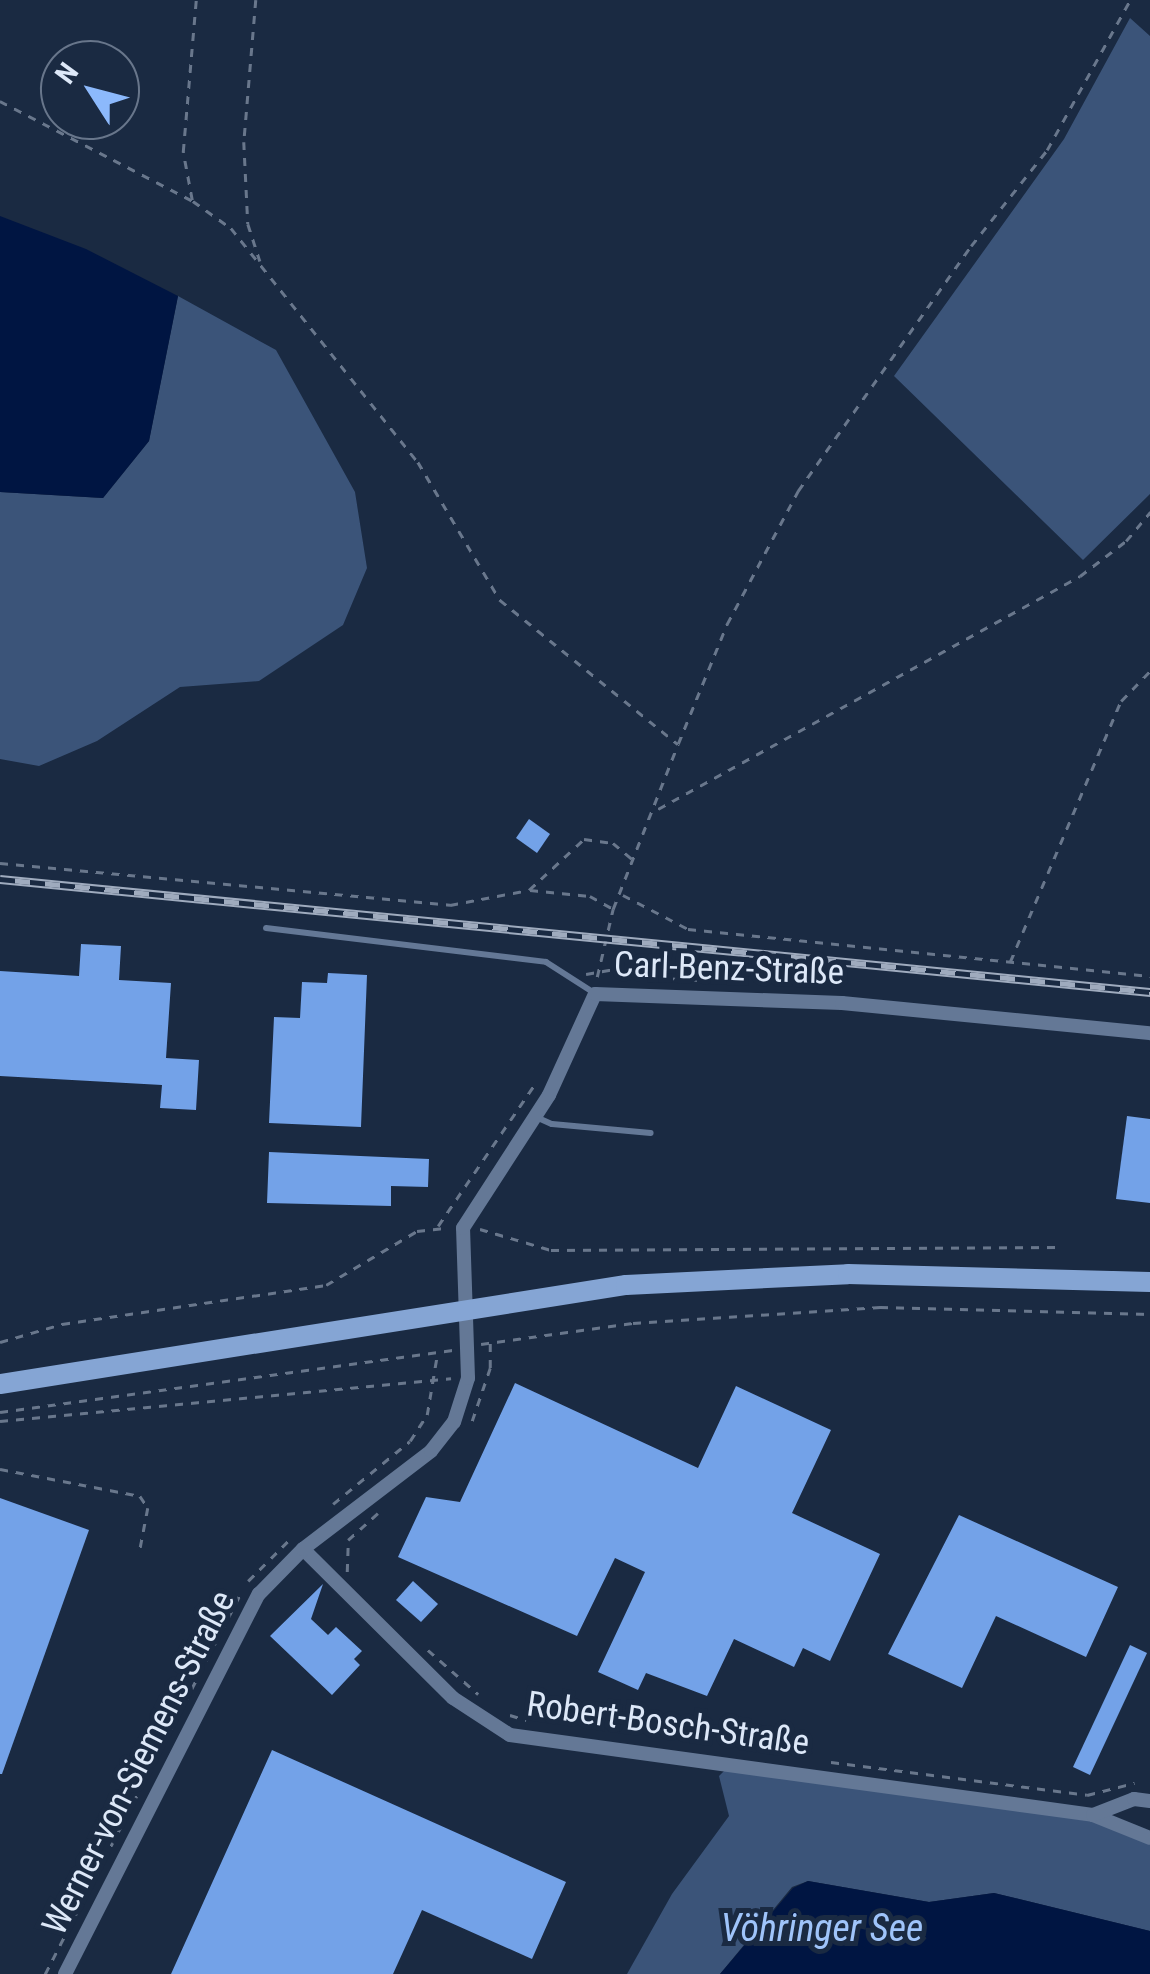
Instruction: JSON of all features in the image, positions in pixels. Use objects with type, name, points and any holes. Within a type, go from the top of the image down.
[{"type":"main road","points":[[0,1384],[197,1357],[463,1308],[626,1285],[848,1274],[1150,1282]]},
{"type":"street","name":"Carl-Benz-Straße","points":[[462,1228],[582,1032],[595,994],[842,1003],[1150,1034]]},
{"type":"street","points":[[462,1228],[463,1308]]},
{"type":"street","name":"Werner-von-Siemens-Straße","points":[[65,1974],[240,1622],[304,1550],[431,1450],[454,1422],[468,1378],[463,1308]]},
{"type":"street","name":"Robert-Bosch-Straße","points":[[304,1550],[453,1698],[510,1734],[1093,1815],[1150,1838]]},
{"type":"street","name":"Robert-Bosch-Straße","points":[[1093,1815],[1134,1799],[1150,1800]]},
{"type":"lane","points":[[266,928],[546,962],[580,980],[595,994]]},
{"type":"lane","points":[[534,1116],[552,1124],[651,1133]]},
{"type":"path","points":[[193,201],[185,187],[183,152],[196,0]]},
{"type":"path","points":[[256,0],[244,142],[248,224],[262,265]]},
{"type":"path","points":[[580,980],[597,968],[613,909],[623,895],[678,744],[728,624],[798,491],[971,246],[1048,150],[1130,0]]},
{"type":"path","points":[[0,101],[193,201],[231,228],[418,462],[500,600],[678,744]]},
{"type":"path","points":[[657,810],[1080,576],[1126,541],[1150,512]]},
{"type":"path","points":[[1010,964],[1121,702],[1150,671]]},
{"type":"path","points":[[529,890],[584,838],[613,842],[634,861]]},
{"type":"path","points":[[0,863],[450,906],[529,890],[590,896],[613,909]]},
{"type":"path","points":[[623,895],[688,929],[1150,976]]},
{"type":"path","points":[[436,1228],[546,1069]]},
{"type":"path","points":[[0,1342],[62,1324],[326,1285],[417,1231],[436,1228],[488,1229],[551,1250],[1060,1247]]},
{"type":"path","points":[[0,1412],[633,1323],[880,1307],[1150,1314]]},
{"type":"path","points":[[467,1429],[483,1394],[490,1343]]},
{"type":"path","points":[[0,1421],[403,1378],[468,1378]]},
{"type":"path","points":[[0,1469],[140,1496],[148,1508],[140,1550]]},
{"type":"path","points":[[354,1582],[347,1572],[348,1540],[387,1506]]},
{"type":"path","points":[[421,1643],[490,1702]]},
{"type":"path","points":[[500,1710],[534,1723]]},
{"type":"path","points":[[816,1760],[1087,1795],[1140,1784]]},
{"type":"shaded area","points":[[1130,18],[1150,36],[1150,494],[1083,560],[894,376],[1064,139]]},
{"type":"shaded area","points":[[178,296],[276,350],[355,492],[367,568],[343,625],[259,681],[180,687],[97,741],[39,766],[0,759],[0,492],[103,498],[149,441]]},
{"type":"shaded area","points":[[731,1764],[1093,1816],[1150,1839],[1150,1931],[994,1893],[929,1902],[808,1881],[792,1887],[720,1974],[627,1974],[672,1894],[729,1816],[719,1776]]},
{"type":"water","points":[[0,216],[86,249],[178,296],[149,441],[103,498],[0,492]]},
{"type":"water","name":"Vöhringer See","points":[[808,1881],[929,1902],[994,1893],[1150,1931],[1150,1974],[720,1974],[793,1888]]},
{"type":"building","points":[[529,819],[550,834],[537,853],[516,838]]},
{"type":"building","points":[[81,944],[121,946],[119,980],[171,983],[166,1058],[199,1060],[196,1110],[160,1108],[162,1085],[0,1076],[0,971],[79,976]]},
{"type":"building","points":[[328,973],[367,975],[361,1127],[269,1123],[274,1017],[300,1018],[302,982],[327,983]]},
{"type":"building","points":[[1127,1116],[1150,1119],[1150,1203],[1116,1199]]},
{"type":"building","points":[[269,1152],[429,1159],[428,1187],[391,1186],[391,1206],[267,1203]]},
{"type":"building","points":[[515,1383],[698,1468],[736,1386],[831,1430],[792,1513],[880,1554],[830,1661],[803,1648],[794,1667],[734,1639],[707,1696],[646,1673],[638,1690],[598,1672],[645,1572],[615,1558],[577,1636],[398,1557],[426,1497],[460,1502]]},
{"type":"building","points":[[0,1498],[89,1530],[2,1774],[0,1774]]},
{"type":"building","points":[[959,1515],[1118,1587],[1086,1657],[996,1616],[962,1688],[888,1654]]},
{"type":"building","points":[[413,1581],[438,1604],[421,1622],[396,1600]]},
{"type":"building","points":[[323,1584],[311,1619],[328,1635],[336,1627],[362,1651],[354,1659],[360,1665],[332,1695],[270,1636]]},
{"type":"building","points":[[1130,1645],[1147,1653],[1090,1775],[1073,1767]]},
{"type":"building","points":[[272,1750],[566,1882],[532,1959],[422,1910],[393,1974],[171,1974]]},
{"type":"railway","points":[[0,879],[1150,992]]}]
